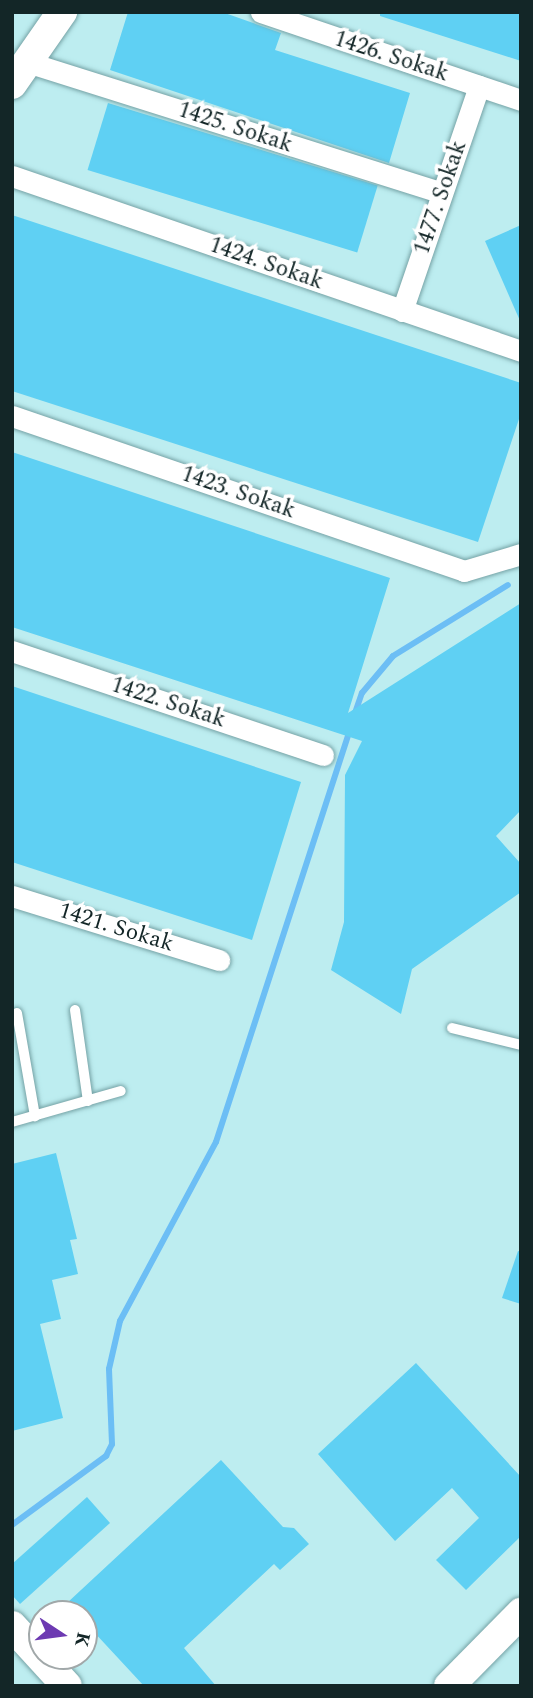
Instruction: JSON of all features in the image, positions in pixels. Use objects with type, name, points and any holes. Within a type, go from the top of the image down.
[{"type":"street","points":[[20,73],[62,12]]},
{"type":"street","name":"1426. Sokak","points":[[261,12],[521,100]]},
{"type":"street","name":"1425. Sokak","points":[[20,73],[442,194]]},
{"type":"street","name":"1477. Sokak","points":[[402,311],[479,86]]},
{"type":"street","name":"1424. Sokak","points":[[12,176],[521,351]]},
{"type":"street","name":"1423. Sokak","points":[[12,416],[464,571],[521,554]]},
{"type":"street","name":"1422. Sokak","points":[[12,651],[323,755]]},
{"type":"street","name":"1421. Sokak","points":[[12,896],[219,960]]},
{"type":"street","points":[[449,1686],[521,1614]]},
{"type":"street","points":[[12,1626],[67,1686]]},
{"type":"lane","points":[[75,1010],[88,1101]]},
{"type":"lane","points":[[17,1013],[35,1116]]},
{"type":"lane","points":[[452,1028],[521,1045]]},
{"type":"lane","points":[[12,1122],[121,1091]]},
{"type":"building","points":[[128,12],[222,12],[281,33],[275,50],[410,93],[389,163],[110,70]]},
{"type":"building","points":[[380,12],[521,12],[521,61],[380,16]]},
{"type":"building","points":[[108,103],[378,185],[357,252],[88,170]]},
{"type":"building","points":[[12,215],[521,383],[521,413],[478,542],[12,391]]},
{"type":"building","points":[[521,225],[521,323],[485,241]]},
{"type":"building","points":[[12,452],[390,578],[348,713],[521,603],[521,810],[496,836],[521,864],[521,892],[412,969],[401,1014],[331,970],[344,922],[345,775],[362,741],[12,627]]},
{"type":"building","points":[[12,686],[301,782],[252,940],[12,862]]},
{"type":"building","points":[[56,1153],[77,1239],[70,1240],[78,1274],[52,1280],[61,1319],[40,1324],[63,1418],[12,1431],[12,1164]]},
{"type":"building","points":[[518,1251],[521,1252],[521,1304],[502,1298]]},
{"type":"building","points":[[416,1363],[521,1477],[521,1536],[466,1590],[436,1560],[479,1518],[452,1488],[395,1541],[318,1454]]},
{"type":"building","points":[[221,1460],[283,1527],[294,1528],[309,1544],[280,1570],[274,1564],[184,1648],[216,1686],[144,1686],[98,1636],[98,1600],[70,1600]]},
{"type":"building","points":[[87,1497],[110,1523],[20,1604],[12,1595],[12,1564]]},
{"type":"waterway","points":[[355,713],[362,693],[393,656],[508,585]]},
{"type":"waterway","points":[[12,1525],[106,1456],[112,1444],[109,1369],[120,1321],[216,1142],[350,730]]}]
